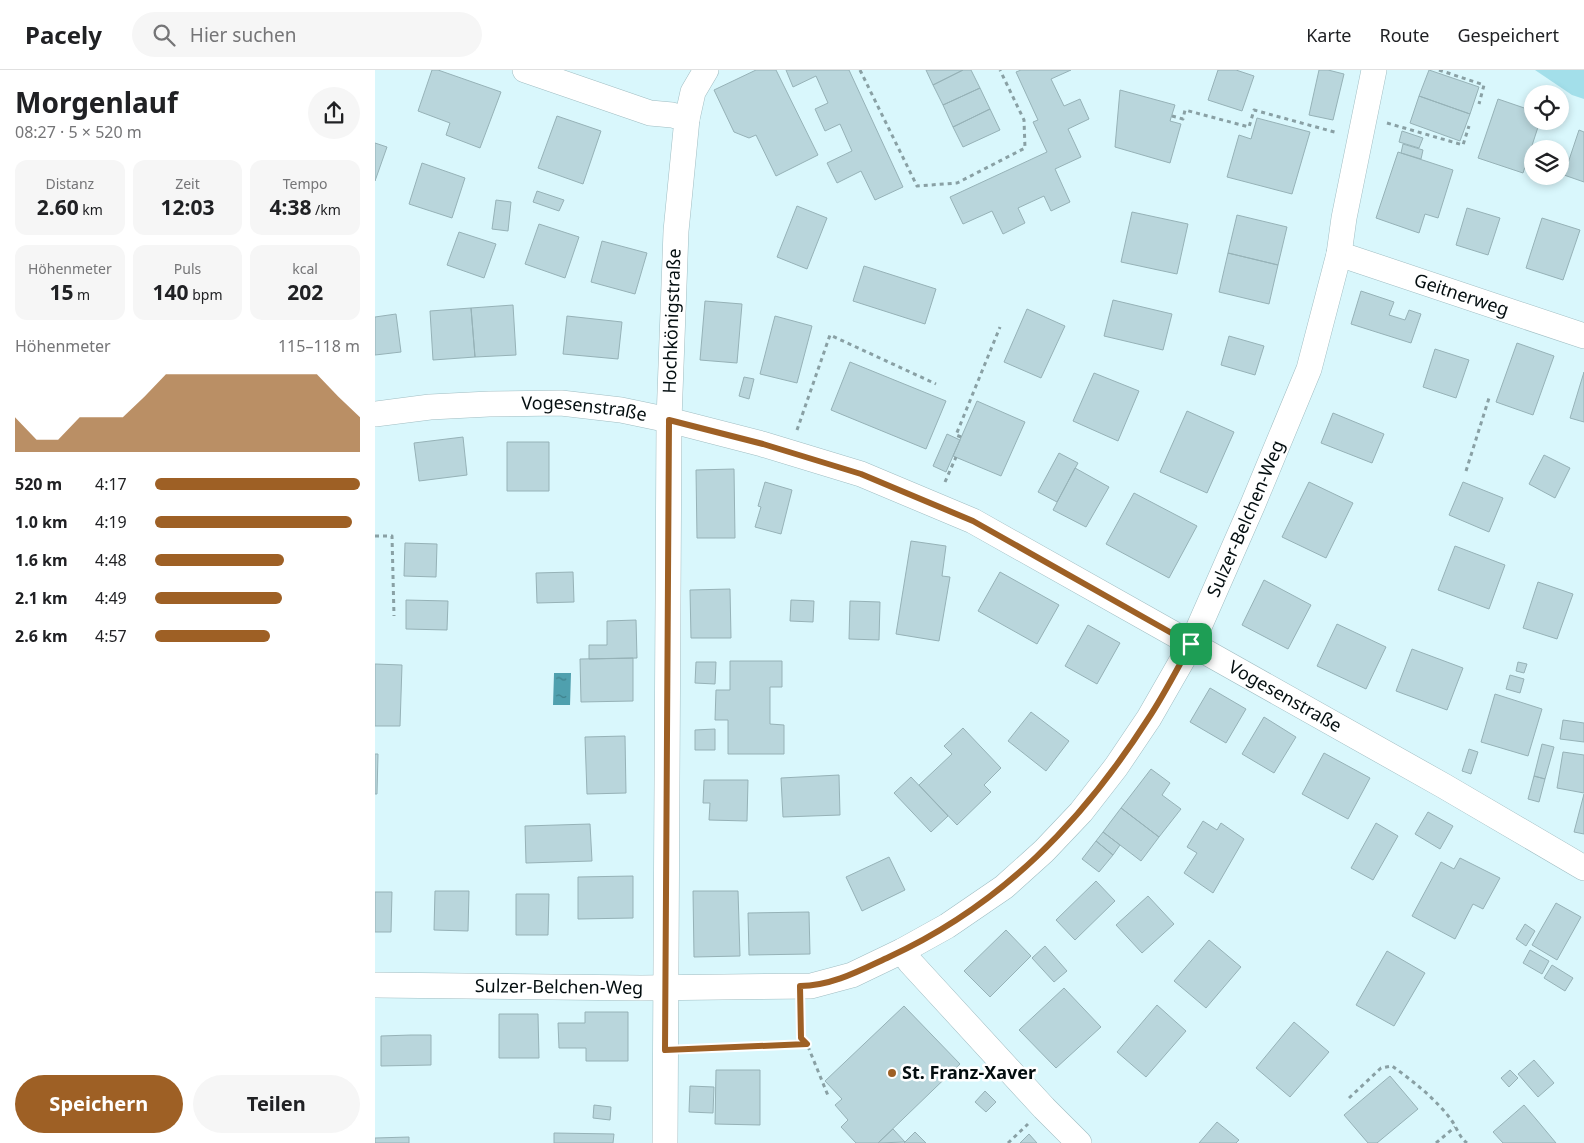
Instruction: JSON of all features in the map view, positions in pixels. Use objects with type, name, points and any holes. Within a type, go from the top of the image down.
[{"type":"street","points":[[525,70],[650,113],[672,115],[687,119]]},
{"type":"street","name":"Hochkönigstraße","points":[[665,1143],[669,420],[675,230],[687,119],[693,92],[705,70]]},
{"type":"street","name":"Sulzer-Belchen-Weg","points":[[375,985],[665,988],[811,986],[852,975],[902,951],[947,926],[1004,887],[1044,851],[1075,818],[1145,725],[1191,644],[1253,504],[1309,369],[1339,254],[1344,218],[1374,70]]},
{"type":"street","name":"Geitnerweg","points":[[1339,254],[1584,336]]},
{"type":"street","name":"Vogesenstraße","points":[[375,414],[430,407],[479,404],[561,403],[621,410],[669,420],[789,452],[861,474],[973,521],[1444,786],[1584,868]]},
{"type":"street","points":[[902,951],[910,962],[1079,1143]]},
{"type":"path","points":[[860,70],[917,186],[957,183],[1025,148],[1024,120],[1000,70]]},
{"type":"path","points":[[1439,70],[1484,85],[1479,104]]},
{"type":"path","points":[[1172,116],[1183,120],[1185,110],[1249,127],[1254,110],[1287,119],[1363,128],[1463,145],[1469,126]]},
{"type":"path","points":[[1285,125],[1287,119]]},
{"type":"path","points":[[961,437],[956,435],[1000,327]]},
{"type":"path","points":[[789,452],[830,336],[936,384]]},
{"type":"path","points":[[1466,471],[1489,398]]},
{"type":"path","points":[[375,536],[392,536],[394,616]]},
{"type":"path","points":[[800,986],[801,1038],[807,1044],[829,1098]]},
{"type":"path","points":[[665,1050],[807,1044]]},
{"type":"path","points":[[1349,1098],[1381,1068],[1392,1066],[1417,1084],[1452,1120],[1462,1139],[1467,1143]]},
{"type":"path","points":[[1436,1143],[1455,1127]]},
{"type":"shaded area","points":[[1535,70],[1584,70],[1584,99],[1569,93],[1569,85],[1557,85]]},
{"type":"water","points":[[554,673],[571,673],[570,705],[553,705]]},
{"type":"building","points":[[432,70],[438,70],[501,92],[480,148],[446,135],[450,123],[418,111]]},
{"type":"building","points":[[756,70],[776,70],[818,155],[776,176],[756,135],[749,138],[734,132],[714,90]]},
{"type":"building","points":[[786,70],[849,70],[903,187],[875,200],[861,171],[837,183],[827,163],[852,151],[840,124],[825,131],[815,109],[828,103],[816,76],[793,87]]},
{"type":"building","points":[[926,70],[963,70],[933,85]]},
{"type":"building","points":[[963,70],[971,70],[980,88],[943,105],[933,85]]},
{"type":"building","points":[[1021,70],[1071,70],[1051,79],[1064,106],[1080,99],[1089,119],[1068,129],[1081,157],[1055,169],[1070,202],[1051,211],[1044,196],[1018,208],[1025,223],[1003,234],[992,211],[963,224],[950,197],[1047,152],[1033,122],[1038,120],[1016,72]]},
{"type":"building","points":[[1218,70],[1236,70],[1254,76],[1242,111],[1208,100]]},
{"type":"building","points":[[1319,70],[1344,74],[1333,120],[1309,115]]},
{"type":"building","points":[[1429,70],[1479,87],[1470,114],[1419,96]]},
{"type":"building","points":[[980,88],[990,109],[953,127],[943,105]]},
{"type":"building","points":[[1120,90],[1175,105],[1170,121],[1181,124],[1170,163],[1115,147]]},
{"type":"building","points":[[1419,96],[1470,114],[1460,141],[1410,123]]},
{"type":"building","points":[[1498,99],[1524,108],[1524,130],[1537,130],[1534,140],[1524,140],[1523,173],[1478,158]]},
{"type":"building","points":[[990,109],[1000,130],[963,147],[953,127]]},
{"type":"building","points":[[557,116],[601,131],[583,184],[538,168]]},
{"type":"building","points":[[1257,118],[1310,132],[1292,194],[1227,177],[1239,135],[1251,139]]},
{"type":"building","points":[[1579,130],[1584,132],[1584,182],[1569,177],[1569,160]]},
{"type":"building","points":[[1402,131],[1423,138],[1419,148],[1399,142]]},
{"type":"building","points":[[375,143],[387,147],[375,181]]},
{"type":"building","points":[[1403,144],[1423,150],[1421,159],[1401,153]]},
{"type":"building","points":[[1398,152],[1453,170],[1438,218],[1425,214],[1419,233],[1376,218]]},
{"type":"building","points":[[422,163],[465,178],[452,218],[409,204]]},
{"type":"building","points":[[537,191],[564,200],[559,211],[533,202]]},
{"type":"building","points":[[496,200],[511,202],[508,231],[492,229]]},
{"type":"building","points":[[797,206],[827,218],[807,269],[777,257]]},
{"type":"building","points":[[1467,208],[1500,218],[1488,255],[1456,245]]},
{"type":"building","points":[[1132,212],[1188,224],[1177,274],[1121,262]]},
{"type":"building","points":[[1237,215],[1287,227],[1278,265],[1228,253]]},
{"type":"building","points":[[1542,218],[1580,230],[1563,280],[1526,268]]},
{"type":"building","points":[[539,224],[579,237],[565,278],[525,264]]},
{"type":"building","points":[[459,232],[496,244],[484,278],[447,265]]},
{"type":"building","points":[[602,241],[647,253],[635,294],[591,282]]},
{"type":"building","points":[[1228,253],[1278,265],[1269,304],[1219,292]]},
{"type":"building","points":[[864,266],[936,289],[925,324],[853,301]]},
{"type":"building","points":[[1361,291],[1394,302],[1389,315],[1405,320],[1409,310],[1421,314],[1411,343],[1351,324]]},
{"type":"building","points":[[1113,300],[1172,314],[1163,350],[1104,336]]},
{"type":"building","points":[[705,301],[742,304],[737,363],[700,360]]},
{"type":"building","points":[[513,305],[516,355],[475,357],[471,308]]},
{"type":"building","points":[[471,308],[475,357],[433,360],[430,311]]},
{"type":"building","points":[[1027,309],[1065,326],[1041,378],[1004,362]]},
{"type":"building","points":[[396,314],[401,352],[375,355],[375,317]]},
{"type":"building","points":[[567,316],[622,322],[618,359],[563,354]]},
{"type":"building","points":[[775,316],[812,326],[797,383],[760,374]]},
{"type":"building","points":[[1229,336],[1264,346],[1255,375],[1221,365]]},
{"type":"building","points":[[1517,343],[1554,356],[1533,415],[1496,402]]},
{"type":"building","points":[[1435,349],[1469,360],[1456,398],[1423,387]]},
{"type":"building","points":[[850,362],[946,401],[926,449],[831,410]]},
{"type":"building","points":[[1584,372],[1584,422],[1570,418]]},
{"type":"building","points":[[1094,373],[1139,391],[1118,441],[1073,421]]},
{"type":"building","points":[[744,377],[754,379],[749,399],[739,396]]},
{"type":"building","points":[[977,401],[1025,422],[1001,476],[953,456]]},
{"type":"building","points":[[1187,411],[1234,432],[1207,493],[1160,472]]},
{"type":"building","points":[[1333,413],[1384,434],[1372,463],[1321,443]]},
{"type":"building","points":[[947,434],[960,440],[946,472],[933,466]]},
{"type":"building","points":[[463,437],[467,475],[419,481],[414,443]]},
{"type":"building","points":[[507,442],[549,442],[549,491],[507,491]]},
{"type":"building","points":[[1059,453],[1078,463],[1057,502],[1038,492]]},
{"type":"building","points":[[1544,455],[1570,468],[1555,498],[1529,484]]},
{"type":"building","points":[[1075,468],[1109,487],[1086,527],[1053,510]]},
{"type":"building","points":[[734,469],[735,538],[697,538],[696,470]]},
{"type":"building","points":[[765,482],[792,490],[781,534],[755,527],[761,507],[758,506]]},
{"type":"building","points":[[1309,482],[1353,503],[1326,558],[1282,537]]},
{"type":"building","points":[[1463,482],[1503,498],[1489,532],[1449,515]]},
{"type":"building","points":[[1134,493],[1197,526],[1169,578],[1106,544]]},
{"type":"building","points":[[911,541],[946,546],[942,576],[950,577],[939,641],[896,634]]},
{"type":"building","points":[[405,543],[437,544],[436,577],[404,576]]},
{"type":"building","points":[[1455,546],[1505,565],[1489,609],[1438,590]]},
{"type":"building","points":[[573,572],[574,602],[537,603],[536,573]]},
{"type":"building","points":[[1000,572],[1059,605],[1037,644],[978,611]]},
{"type":"building","points":[[1264,580],[1311,605],[1288,649],[1242,625]]},
{"type":"building","points":[[1538,582],[1573,594],[1557,639],[1523,628]]},
{"type":"building","points":[[730,589],[731,638],[691,638],[690,590]]},
{"type":"building","points":[[406,600],[448,601],[447,630],[406,629]]},
{"type":"building","points":[[791,600],[814,601],[813,622],[790,621]]},
{"type":"building","points":[[850,601],[880,602],[879,640],[849,639]]},
{"type":"building","points":[[636,620],[637,658],[589,659],[589,645],[607,645],[607,621]]},
{"type":"building","points":[[1337,624],[1386,647],[1366,689],[1317,666]]},
{"type":"building","points":[[1088,625],[1120,643],[1097,684],[1065,666]]},
{"type":"building","points":[[1412,649],[1463,668],[1447,710],[1396,691]]},
{"type":"building","points":[[633,658],[633,701],[581,702],[580,659]]},
{"type":"building","points":[[730,661],[782,661],[782,687],[770,687],[770,724],[784,725],[784,754],[728,754],[728,720],[715,720],[716,690],[730,690]]},
{"type":"building","points":[[696,662],[716,662],[715,684],[695,683]]},
{"type":"building","points":[[1518,662],[1527,664],[1524,673],[1516,671]]},
{"type":"building","points":[[375,664],[402,665],[400,726],[375,726]]},
{"type":"building","points":[[1510,675],[1524,679],[1520,693],[1506,689]]},
{"type":"building","points":[[1210,688],[1246,709],[1226,743],[1190,722]]},
{"type":"building","points":[[1495,694],[1542,709],[1528,756],[1481,742]]},
{"type":"building","points":[[1031,712],[1069,741],[1046,771],[1008,741]]},
{"type":"building","points":[[1264,717],[1296,737],[1274,773],[1242,754]]},
{"type":"building","points":[[1563,720],[1584,723],[1584,742],[1560,739]]},
{"type":"building","points":[[963,728],[1001,768],[984,785],[991,792],[957,825],[919,785],[952,754],[944,746]]},
{"type":"building","points":[[715,729],[715,750],[695,750],[695,730]]},
{"type":"building","points":[[625,736],[626,793],[587,794],[585,737]]},
{"type":"building","points":[[1542,744],[1554,747],[1545,779],[1534,776]]},
{"type":"building","points":[[1469,749],[1478,752],[1471,774],[1462,771]]},
{"type":"building","points":[[1563,752],[1584,755],[1584,793],[1557,788]]},
{"type":"building","points":[[1324,753],[1370,778],[1348,819],[1302,794]]},
{"type":"building","points":[[375,754],[378,754],[377,794],[375,794]]},
{"type":"building","points":[[1151,769],[1170,783],[1162,795],[1181,809],[1159,837],[1121,808]]},
{"type":"building","points":[[839,775],[840,815],[783,817],[781,778]]},
{"type":"building","points":[[1534,776],[1545,779],[1539,802],[1528,799]]},
{"type":"building","points":[[911,777],[948,816],[931,832],[894,793]]},
{"type":"building","points":[[704,780],[748,780],[747,821],[709,820],[710,803],[703,803]]},
{"type":"building","points":[[1584,794],[1584,834],[1574,832]]},
{"type":"building","points":[[1121,808],[1159,837],[1141,861],[1103,832]]},
{"type":"building","points":[[1428,812],[1453,826],[1440,849],[1415,834]]},
{"type":"building","points":[[1203,821],[1217,830],[1221,823],[1244,839],[1213,893],[1184,873],[1197,853],[1187,847]]},
{"type":"building","points":[[1376,823],[1398,836],[1373,880],[1351,868]]},
{"type":"building","points":[[590,824],[592,861],[526,863],[525,826]]},
{"type":"building","points":[[1103,832],[1120,845],[1113,855],[1096,841]]},
{"type":"building","points":[[1096,841],[1113,855],[1099,872],[1082,859]]},
{"type":"building","points":[[889,857],[905,890],[862,911],[846,877]]},
{"type":"building","points":[[1460,858],[1500,878],[1483,909],[1473,904],[1455,939],[1412,916],[1441,862],[1454,869]]},
{"type":"building","points":[[633,876],[633,918],[578,919],[578,877]]},
{"type":"building","points":[[1096,881],[1115,901],[1075,940],[1056,920]]},
{"type":"building","points":[[435,891],[469,891],[468,931],[434,930]]},
{"type":"building","points":[[693,891],[738,891],[740,956],[694,957]]},
{"type":"building","points":[[375,892],[392,892],[391,932],[375,932]]},
{"type":"building","points":[[516,894],[549,894],[548,935],[516,935]]},
{"type":"building","points":[[1148,896],[1174,924],[1142,953],[1116,925]]},
{"type":"building","points":[[1556,903],[1581,917],[1557,960],[1532,945]]},
{"type":"building","points":[[809,912],[810,954],[749,955],[748,913]]},
{"type":"building","points":[[1525,924],[1535,931],[1526,946],[1516,939]]},
{"type":"building","points":[[1006,930],[1031,956],[990,997],[964,971]]},
{"type":"building","points":[[1209,940],[1241,967],[1206,1008],[1174,981]]},
{"type":"building","points":[[1045,946],[1067,971],[1054,982],[1032,958]]},
{"type":"building","points":[[1530,950],[1549,961],[1542,974],[1523,963]]},
{"type":"building","points":[[1387,951],[1425,973],[1394,1026],[1356,1005]]},
{"type":"building","points":[[1552,965],[1573,978],[1565,991],[1544,978]]},
{"type":"building","points":[[1064,988],[1101,1027],[1056,1068],[1019,1030]]},
{"type":"building","points":[[1157,1005],[1186,1031],[1146,1077],[1117,1052]]},
{"type":"building","name":"St. Franz-Xaver","points":[[904,1006],[960,1064],[878,1143],[856,1143],[841,1127],[848,1120],[835,1105],[842,1099],[825,1081]]},
{"type":"building","points":[[585,1012],[628,1012],[628,1061],[586,1061],[586,1048],[559,1048],[558,1023],[585,1023]]},
{"type":"building","points":[[499,1014],[538,1014],[539,1058],[499,1058]]},
{"type":"building","points":[[1294,1022],[1329,1052],[1290,1097],[1256,1068]]},
{"type":"building","points":[[431,1035],[431,1065],[381,1066],[381,1036]]},
{"type":"building","points":[[1534,1060],[1554,1083],[1538,1097],[1518,1074]]},
{"type":"building","points":[[716,1070],[760,1070],[760,1125],[715,1124]]},
{"type":"building","points":[[1510,1070],[1518,1078],[1509,1087],[1501,1078]]},
{"type":"building","points":[[1390,1076],[1418,1109],[1377,1143],[1368,1143],[1344,1115]]},
{"type":"building","points":[[690,1086],[714,1087],[713,1113],[689,1112]]},
{"type":"building","points":[[985,1091],[996,1102],[986,1112],[975,1102]]},
{"type":"building","points":[[594,1105],[611,1107],[610,1120],[593,1118]]},
{"type":"building","points":[[1524,1105],[1556,1143],[1503,1143],[1493,1132]]},
{"type":"building","points":[[1217,1122],[1239,1140],[1236,1143],[1199,1143]]},
{"type":"building","points":[[893,1129],[905,1142],[878,1143]]},
{"type":"building","points":[[915,1132],[926,1143],[904,1143]]},
{"type":"building","points":[[554,1133],[614,1134],[613,1143],[554,1143]]},
{"type":"building","points":[[1029,1134],[1037,1143],[1020,1143]]},
{"type":"building","points":[[409,1137],[409,1143],[375,1143],[375,1138]]},
{"type":"place","name":"St. Franz-Xaver","points":[[892,1073]]},
{"type":"route","points":[[669,420],[763,444],[861,474],[973,521],[1191,644],[1149,718],[1081,812],[1044,851],[1004,887],[947,926],[902,951],[852,975],[811,986],[800,986],[801,1038],[807,1044],[665,1050],[669,420]]}]
